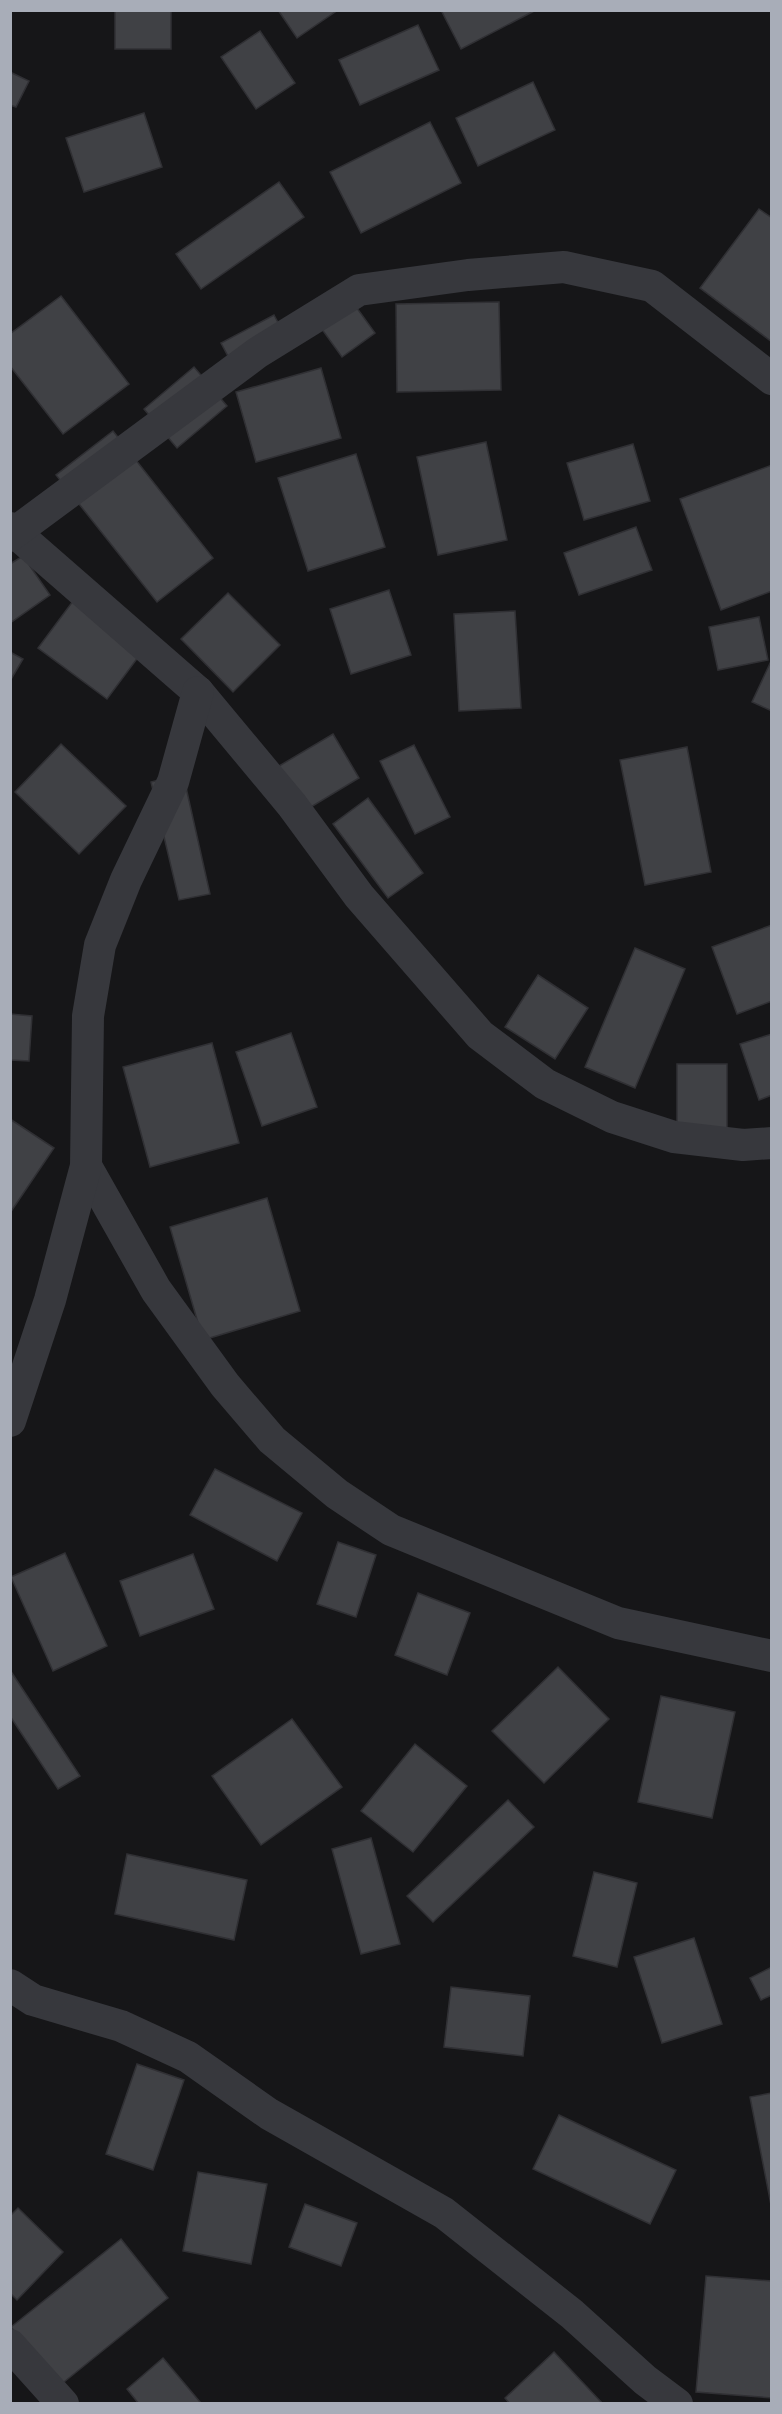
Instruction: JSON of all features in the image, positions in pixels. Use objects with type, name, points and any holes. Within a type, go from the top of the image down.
[{"type":"street","points":[[771,379],[652,286],[564,267],[468,275],[359,290],[258,353],[12,532],[198,692],[292,805],[359,896],[480,1035],[545,1084],[612,1118],[674,1137],[742,1145],[771,1143]]},
{"type":"street","points":[[10,1420],[50,1299],[86,1166],[88,1016],[100,945],[126,880],[173,782],[198,692]]},
{"type":"street","points":[[86,1166],[156,1290],[225,1385],[272,1440],[337,1494],[391,1530],[618,1623],[771,1656]]},
{"type":"street","points":[[10,1985],[33,2000],[121,2026],[188,2057],[269,2114],[444,2213],[572,2314],[645,2380],[677,2403]]},
{"type":"street","points":[[10,2345],[63,2403]]},
{"type":"building","points":[[115,10],[171,10],[171,49],[115,49]]},
{"type":"building","points":[[278,10],[338,10],[297,38]]},
{"type":"building","points":[[441,10],[536,10],[461,49]]},
{"type":"building","points":[[418,25],[439,70],[360,105],[339,60]]},
{"type":"building","points":[[260,31],[295,83],[256,109],[221,57]]},
{"type":"building","points":[[10,72],[29,81],[16,107],[10,105]]},
{"type":"building","points":[[533,82],[555,130],[478,166],[456,118]]},
{"type":"building","points":[[144,113],[162,167],[84,192],[66,138]]},
{"type":"building","points":[[430,122],[461,183],[361,233],[330,172]]},
{"type":"building","points":[[279,182],[304,217],[201,289],[176,254]]},
{"type":"building","points":[[759,209],[772,218],[772,342],[700,288]]},
{"type":"building","points":[[341,286],[375,333],[342,357],[308,310]]},
{"type":"building","points":[[61,296],[129,384],[63,434],[10,366],[10,334]]},
{"type":"building","points":[[499,302],[501,390],[397,392],[396,304]]},
{"type":"building","points":[[274,315],[290,345],[237,373],[221,343]]},
{"type":"building","points":[[194,367],[227,406],[177,448],[144,409]]},
{"type":"building","points":[[321,368],[341,438],[256,462],[236,392]]},
{"type":"building","points":[[113,431],[213,558],[157,602],[56,475]]},
{"type":"building","points":[[486,442],[507,540],[438,555],[417,457]]},
{"type":"building","points":[[633,444],[650,501],[584,520],[567,463]]},
{"type":"building","points":[[356,454],[385,547],[308,571],[278,478]]},
{"type":"building","points":[[772,465],[772,591],[721,610],[680,499]]},
{"type":"building","points":[[636,527],[652,570],[579,595],[564,553]]},
{"type":"building","points":[[23,556],[50,595],[10,623],[10,564]]},
{"type":"building","points":[[389,590],[411,655],[351,674],[330,609]]},
{"type":"building","points":[[79,593],[148,644],[107,699],[38,648]]},
{"type":"building","points":[[228,593],[280,645],[233,692],[181,639]]},
{"type":"building","points":[[515,611],[521,708],[459,711],[454,614]]},
{"type":"building","points":[[759,617],[768,660],[718,670],[709,627]]},
{"type":"building","points":[[10,652],[23,659],[10,681]]},
{"type":"building","points":[[772,659],[772,711],[752,702]]},
{"type":"building","points":[[333,734],[359,778],[301,813],[274,769]]},
{"type":"building","points":[[61,744],[126,806],[79,854],[15,792]]},
{"type":"building","points":[[414,745],[450,817],[415,834],[380,761]]},
{"type":"building","points":[[687,747],[711,872],[645,885],[620,760]]},
{"type":"building","points":[[183,774],[210,894],[179,900],[151,782]]},
{"type":"building","points":[[368,798],[423,873],[388,898],[333,824]]},
{"type":"building","points":[[772,925],[772,1001],[737,1014],[712,947]]},
{"type":"building","points":[[635,948],[685,969],[635,1088],[585,1067]]},
{"type":"building","points":[[538,975],[588,1008],[555,1059],[505,1027]]},
{"type":"building","points":[[10,1014],[32,1016],[29,1061],[10,1060]]},
{"type":"building","points":[[291,1033],[317,1107],[262,1126],[236,1052]]},
{"type":"building","points":[[772,1034],[772,1095],[759,1100],[740,1044]]},
{"type":"building","points":[[212,1043],[239,1143],[150,1167],[123,1067]]},
{"type":"building","points":[[677,1064],[727,1064],[727,1128],[677,1128]]},
{"type":"building","points":[[10,1119],[54,1148],[10,1213]]},
{"type":"building","points":[[267,1198],[300,1311],[203,1340],[170,1227]]},
{"type":"building","points":[[215,1469],[302,1513],[277,1561],[190,1515]]},
{"type":"building","points":[[338,1542],[376,1555],[356,1617],[317,1604]]},
{"type":"building","points":[[65,1553],[107,1646],[53,1671],[11,1577]]},
{"type":"building","points":[[193,1554],[214,1609],[140,1636],[120,1581]]},
{"type":"building","points":[[418,1593],[470,1613],[447,1675],[395,1655]]},
{"type":"building","points":[[558,1667],[609,1719],[544,1783],[492,1731]]},
{"type":"building","points":[[10,1670],[80,1776],[58,1789],[10,1716]]},
{"type":"building","points":[[661,1696],[735,1712],[712,1818],[638,1802]]},
{"type":"building","points":[[292,1719],[342,1787],[261,1845],[212,1776]]},
{"type":"building","points":[[415,1744],[467,1786],[413,1852],[361,1811]]},
{"type":"building","points":[[508,1800],[534,1827],[433,1922],[407,1896]]},
{"type":"building","points":[[371,1838],[400,1944],[361,1954],[332,1849]]},
{"type":"building","points":[[127,1854],[247,1880],[234,1940],[115,1914]]},
{"type":"building","points":[[594,1872],[637,1883],[617,1967],[573,1956]]},
{"type":"building","points":[[694,1938],[722,2024],[662,2043],[634,1957]]},
{"type":"building","points":[[772,1967],[772,1995],[761,2000],[750,1978]]},
{"type":"building","points":[[451,1987],[530,1996],[523,2056],[444,2047]]},
{"type":"building","points":[[137,2064],[184,2080],[153,2170],[106,2154]]},
{"type":"building","points":[[772,2093],[772,2210],[750,2097]]},
{"type":"building","points":[[559,2115],[676,2170],[650,2224],[533,2169]]},
{"type":"building","points":[[198,2172],[267,2184],[251,2264],[183,2251]]},
{"type":"building","points":[[305,2204],[357,2223],[341,2266],[289,2247]]},
{"type":"building","points":[[18,2208],[63,2252],[17,2300],[10,2293],[10,2216]]},
{"type":"building","points":[[121,2239],[168,2298],[59,2386],[11,2327]]},
{"type":"building","points":[[706,2276],[772,2281],[772,2398],[696,2392]]},
{"type":"building","points":[[554,2352],[603,2404],[510,2404],[505,2398]]},
{"type":"building","points":[[163,2358],[200,2402],[198,2404],[139,2404],[127,2389]]}]
